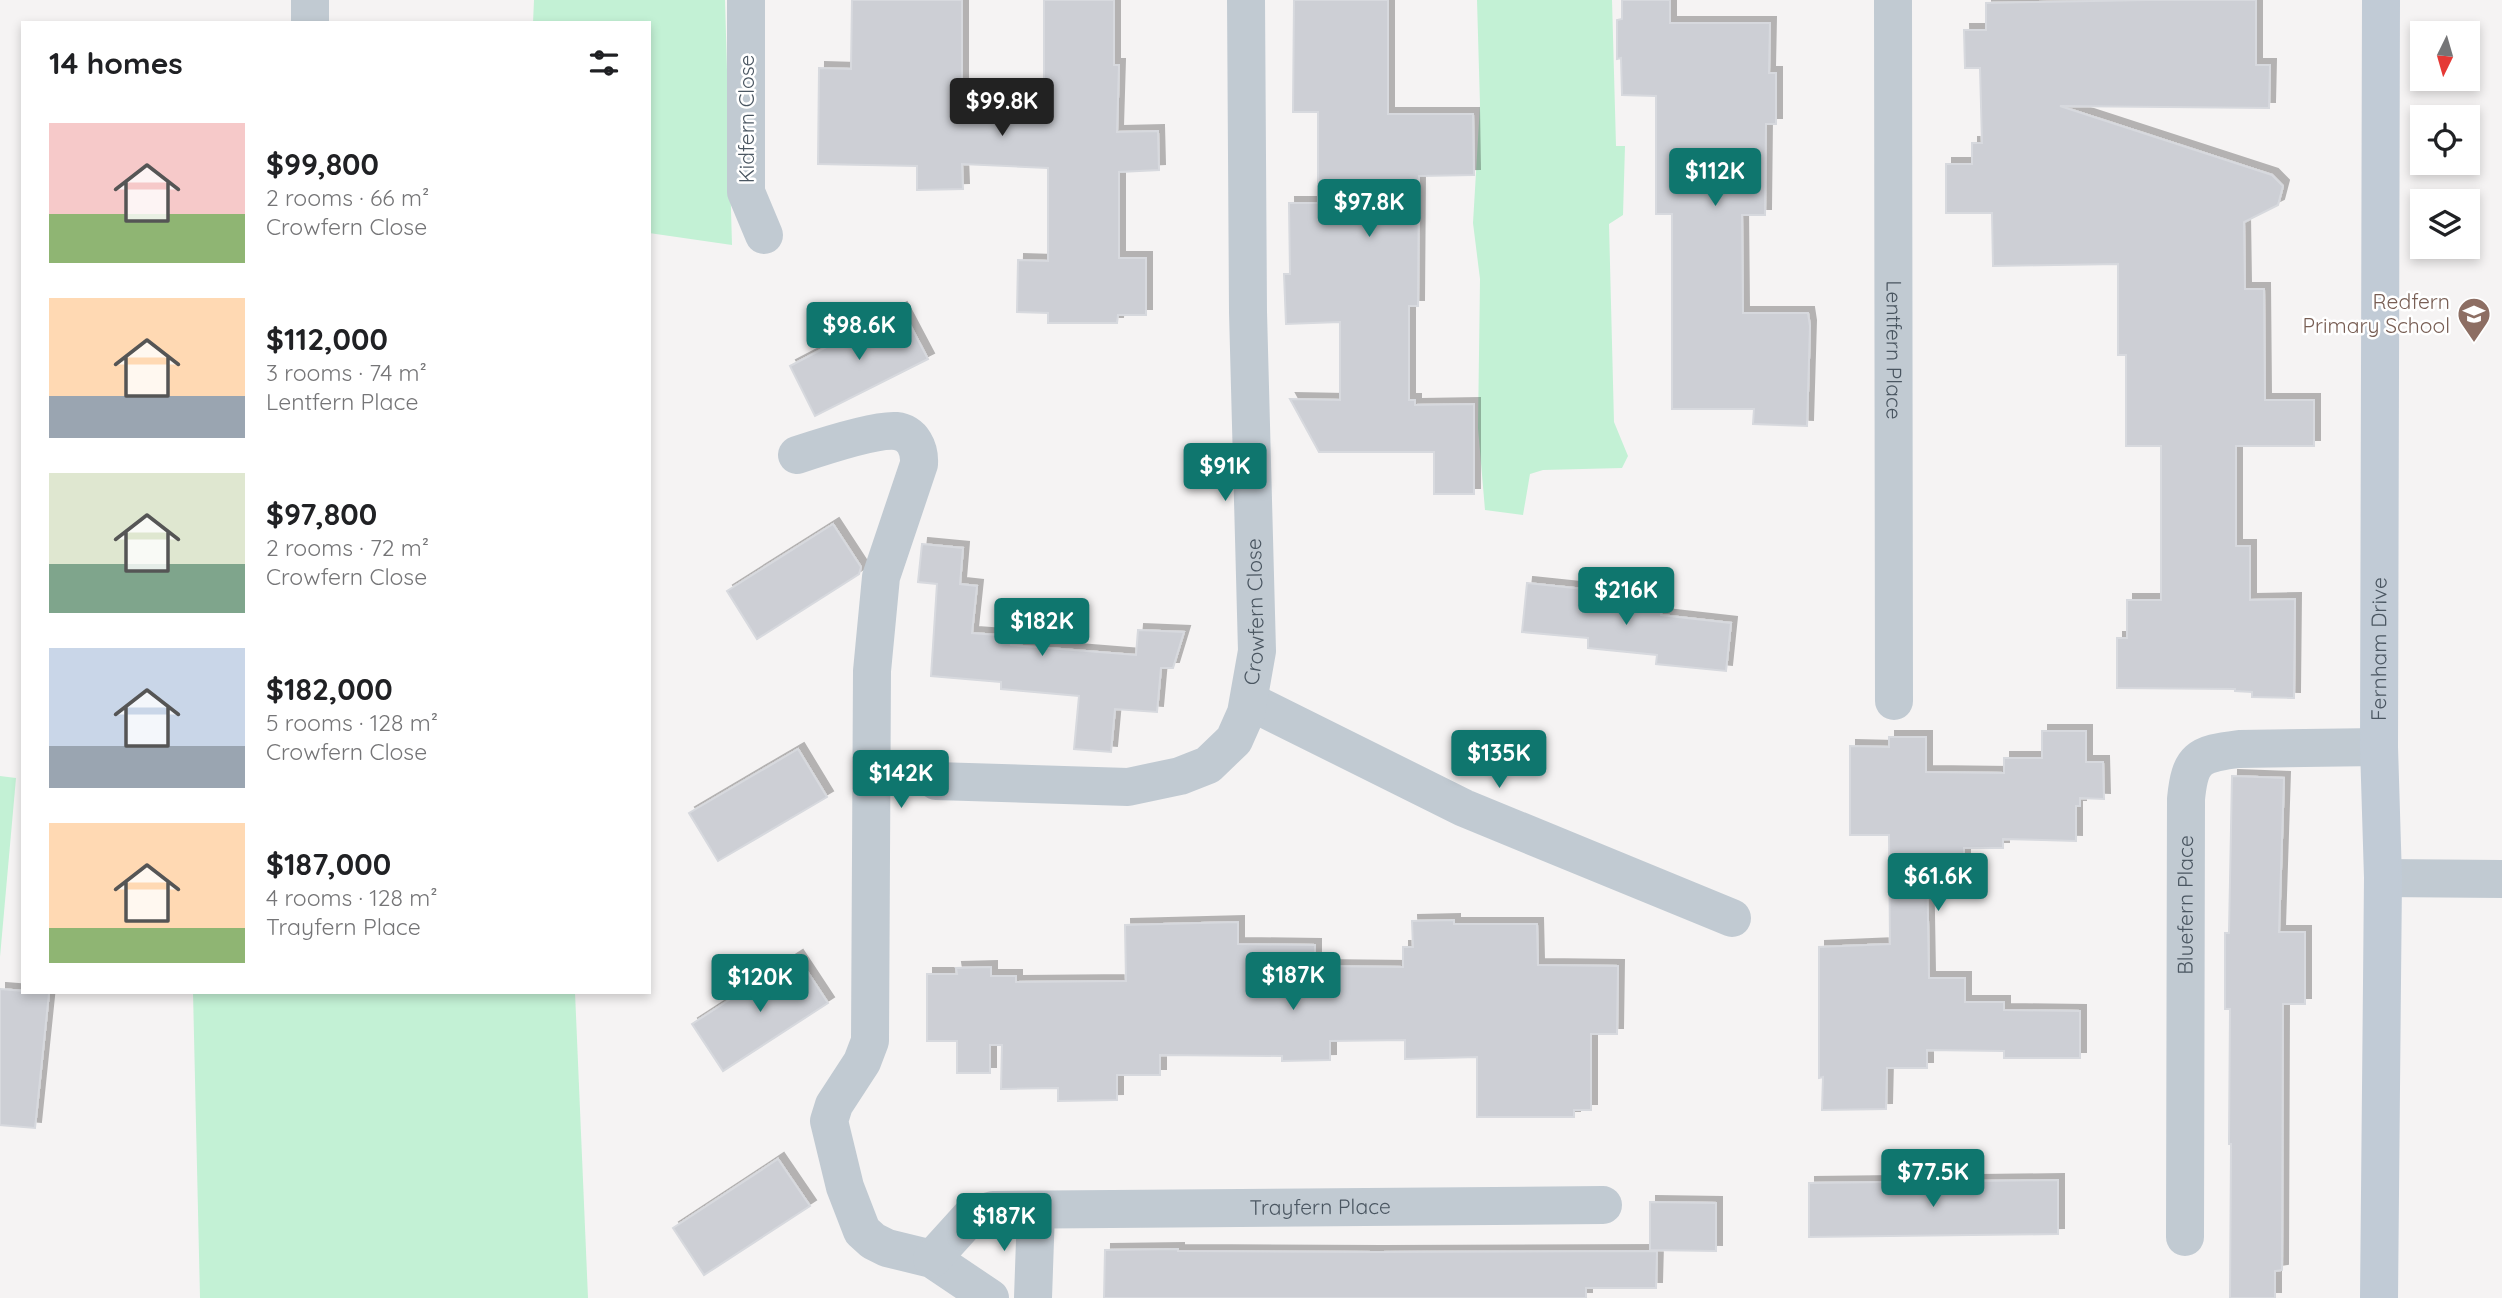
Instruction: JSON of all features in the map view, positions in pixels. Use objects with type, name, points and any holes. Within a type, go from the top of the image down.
[{"type":"street","points":[[310,0],[310,21]]},
{"type":"street","name":"Kidfern Close","points":[[746,0],[746,192],[764,235]]},
{"type":"street","name":"Crowfern Close","points":[[936,781],[1128,787],[1181,776],[1208,765],[1234,740],[1249,701],[1257,651],[1248,312],[1246,0]]},
{"type":"street","name":"Lentfern Place","points":[[1893,0],[1894,701]]},
{"type":"street","name":"Fernham Drive","points":[[2379,1298],[2383,878],[2379,747],[2381,0]]},
{"type":"street","points":[[797,455],[838,442],[893,430],[912,440],[920,452],[916,475],[881,577],[875,624],[872,671],[870,1041],[862,1062],[834,1105],[829,1121],[845,1187],[862,1231],[887,1248],[932,1259],[990,1298]]},
{"type":"street","points":[[1249,701],[1464,808],[1732,918]]},
{"type":"street","name":"Bluefern Place","points":[[2185,1237],[2188,774],[2196,761],[2216,751],[2379,747]]},
{"type":"street","points":[[2383,878],[2502,879]]},
{"type":"street","name":"Trayfern Place","points":[[932,1259],[971,1216],[980,1212],[1603,1205]]},
{"type":"street","points":[[1032,1298],[1036,1211]]},
{"type":"green space","points":[[534,0],[725,0],[732,245],[651,233],[651,21],[533,21]]},
{"type":"green space","points":[[1477,0],[1612,0],[1616,146],[1625,146],[1623,215],[1609,224],[1614,422],[1628,456],[1622,468],[1543,470],[1530,474],[1523,515],[1485,510],[1478,428],[1480,279],[1473,223],[1480,105]]},
{"type":"green space","points":[[0,776],[16,778],[0,957]]},
{"type":"green space","points":[[193,994],[575,994],[588,1298],[200,1298]]},
{"type":"building","points":[[852,0],[962,0],[962,116],[1044,116],[1044,0],[1114,0],[1114,65],[1119,65],[1117,132],[1158,131],[1159,170],[1119,172],[1119,258],[1146,258],[1146,315],[1118,315],[1117,323],[1048,323],[1048,313],[1017,312],[1018,260],[1048,261],[1048,168],[962,164],[963,189],[917,190],[917,166],[818,164],[819,68],[851,69]]},
{"type":"building","points":[[1294,0],[1388,0],[1388,114],[1473,114],[1474,175],[1419,176],[1418,306],[1409,306],[1409,400],[1415,400],[1415,405],[1474,404],[1474,494],[1434,494],[1434,452],[1319,452],[1290,399],[1340,400],[1340,322],[1286,324],[1284,274],[1290,274],[1289,203],[1318,203],[1318,112],[1293,112]]},
{"type":"building","points":[[1622,0],[1670,0],[1670,23],[1770,23],[1769,73],[1776,73],[1776,124],[1766,124],[1765,215],[1742,215],[1743,313],[1808,313],[1810,326],[1807,426],[1753,424],[1754,409],[1672,409],[1672,214],[1656,214],[1656,96],[1622,95],[1621,58],[1617,59],[1617,20],[1622,19]]},
{"type":"building","points":[[2256,0],[2256,65],[2270,65],[2269,108],[2060,106],[2272,175],[2283,186],[2278,205],[2244,222],[2245,289],[2264,289],[2265,400],[2314,400],[2314,446],[2236,446],[2236,546],[2250,546],[2250,600],[2295,599],[2294,698],[2252,697],[2252,692],[2235,689],[2117,688],[2117,638],[2127,638],[2127,600],[2161,600],[2161,446],[2126,446],[2126,355],[2118,355],[2118,264],[1993,266],[1992,213],[1946,213],[1946,164],[1972,164],[1972,143],[1982,143],[1980,68],[1965,68],[1964,30],[1986,30],[1986,3]]},
{"type":"building","points":[[901,308],[928,359],[815,416],[790,366]]},
{"type":"building","points":[[833,524],[861,567],[859,574],[757,639],[727,591]]},
{"type":"building","points":[[922,544],[963,548],[960,584],[977,586],[972,633],[1012,636],[1011,645],[1136,655],[1138,630],[1184,632],[1173,668],[1161,668],[1157,712],[1115,709],[1111,752],[1074,749],[1079,696],[1001,689],[1001,682],[931,676],[937,584],[918,582]]},
{"type":"building","points":[[1527,583],[1593,590],[1593,598],[1662,605],[1661,615],[1731,623],[1726,671],[1656,664],[1657,655],[1588,648],[1588,638],[1522,632]]},
{"type":"building","points":[[2042,731],[2086,731],[2086,762],[2103,762],[2104,799],[2080,798],[2080,806],[2076,806],[2076,841],[2003,839],[2003,848],[1964,848],[1964,863],[1927,863],[1929,978],[1965,978],[1965,1002],[2004,1002],[2004,1010],[2080,1011],[2080,1058],[2004,1058],[2004,1051],[1927,1050],[1927,1068],[1887,1068],[1886,1109],[1822,1110],[1823,1077],[1819,1078],[1819,947],[1890,944],[1889,835],[1850,835],[1850,746],[1889,747],[1889,737],[1926,737],[1926,772],[2004,773],[2004,758],[2042,758]]},
{"type":"building","points":[[798,749],[827,797],[718,861],[689,813]]},
{"type":"building","points":[[2232,776],[2284,778],[2279,932],[2305,932],[2305,1004],[2283,1004],[2282,1270],[2275,1271],[2275,1298],[2230,1298],[2230,1009],[2225,1009],[2225,933],[2229,933]]},
{"type":"building","points":[[1454,920],[1454,924],[1537,924],[1538,965],[1618,966],[1617,1034],[1591,1034],[1591,1110],[1574,1110],[1574,1117],[1477,1117],[1477,1057],[1405,1059],[1405,1040],[1330,1041],[1330,1060],[1282,1061],[1282,1056],[1160,1055],[1160,1075],[1117,1075],[1117,1100],[1058,1101],[1058,1088],[1001,1089],[1002,1045],[990,1045],[990,1073],[957,1073],[957,1041],[927,1041],[927,974],[957,974],[956,968],[991,967],[991,976],[1016,976],[1016,982],[1126,981],[1125,925],[1238,922],[1238,944],[1315,945],[1315,966],[1403,967],[1403,947],[1413,947],[1412,921]]},
{"type":"building","points":[[797,956],[828,1003],[723,1071],[692,1024]]},
{"type":"building","points":[[0,989],[21,991],[21,994],[49,994],[35,1128],[0,1125]]},
{"type":"building","points":[[778,1159],[810,1206],[704,1275],[673,1228]]},
{"type":"building","points":[[2058,1180],[2058,1234],[1809,1237],[1809,1183]]},
{"type":"building","points":[[1650,1202],[1716,1203],[1716,1251],[1650,1250]]},
{"type":"building","points":[[1105,1250],[1376,1252],[1657,1251],[1656,1288],[1586,1288],[1586,1298],[1104,1298]]},
{"type":"place","name":"Redfern Primary School","points":[[2474,344]]}]
